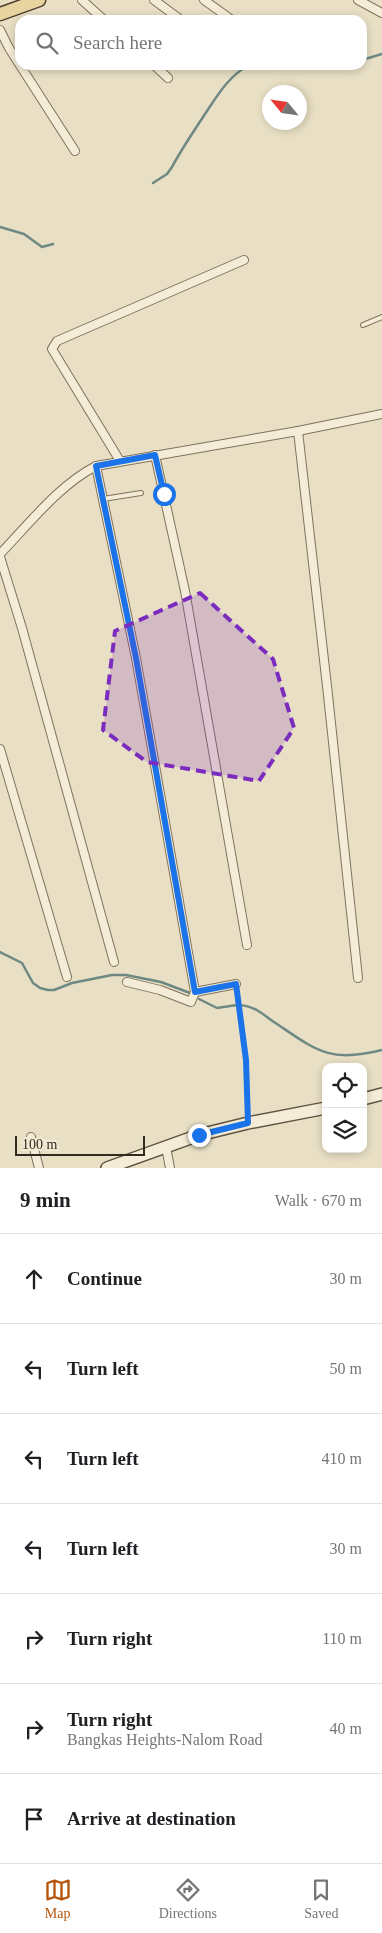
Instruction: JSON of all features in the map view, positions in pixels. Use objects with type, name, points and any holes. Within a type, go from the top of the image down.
[{"type":"main road","points":[[0,14],[39,0]]},
{"type":"street","points":[[82,0],[98,15]]},
{"type":"street","points":[[154,0],[174,15]]},
{"type":"street","points":[[204,0],[225,15]]},
{"type":"street","points":[[358,0],[382,13]]},
{"type":"street","points":[[0,30],[15,59]]},
{"type":"street","points":[[22,70],[75,151]]},
{"type":"street","points":[[159,70],[168,78]]},
{"type":"street","points":[[120,461],[52,349],[54,345],[57,342],[244,260]]},
{"type":"street","points":[[114,962],[0,555],[67,485],[82,472],[96,466],[298,431],[382,414]]},
{"type":"street","points":[[298,431],[358,978]]},
{"type":"street","points":[[155,455],[185,590],[247,945]]},
{"type":"street","points":[[96,466],[136,658],[195,992],[191,1002],[160,990],[127,982]]},
{"type":"street","points":[[0,748],[67,977]]},
{"type":"street","points":[[195,992],[236,984]]},
{"type":"street","points":[[367,1098],[382,1094]]},
{"type":"street","points":[[107,1168],[199,1135],[248,1123],[322,1109]]},
{"type":"street","points":[[31,1137],[39,1168]]},
{"type":"street","points":[[166,1147],[170,1168]]},
{"type":"lane","points":[[363,325],[382,317]]},
{"type":"lane","points":[[103,499],[141,493]]},
{"type":"path","points":[[236,984],[246,1060],[248,1123]]},
{"type":"highlighted area","points":[[200,593],[273,659],[294,728],[259,781],[147,762],[103,730],[115,631]]},
{"type":"waterway","points":[[367,58],[382,54]]},
{"type":"waterway","points":[[153,183],[167,174],[223,88],[241,70]]},
{"type":"waterway","points":[[0,227],[24,234],[42,247],[53,244]]},
{"type":"waterway","points":[[0,952],[22,963],[33,983],[40,988],[48,990],[112,975],[126,975],[161,982],[190,993]]},
{"type":"waterway","points":[[199,999],[217,1008],[237,1005]]},
{"type":"waterway","points":[[240,1005],[257,1010],[299,1039],[322,1051],[348,1055],[382,1050]]},
{"type":"route","points":[[164,494],[155,455],[96,466],[136,658],[195,992],[236,984],[245,1045],[248,1123],[199,1135]]}]
